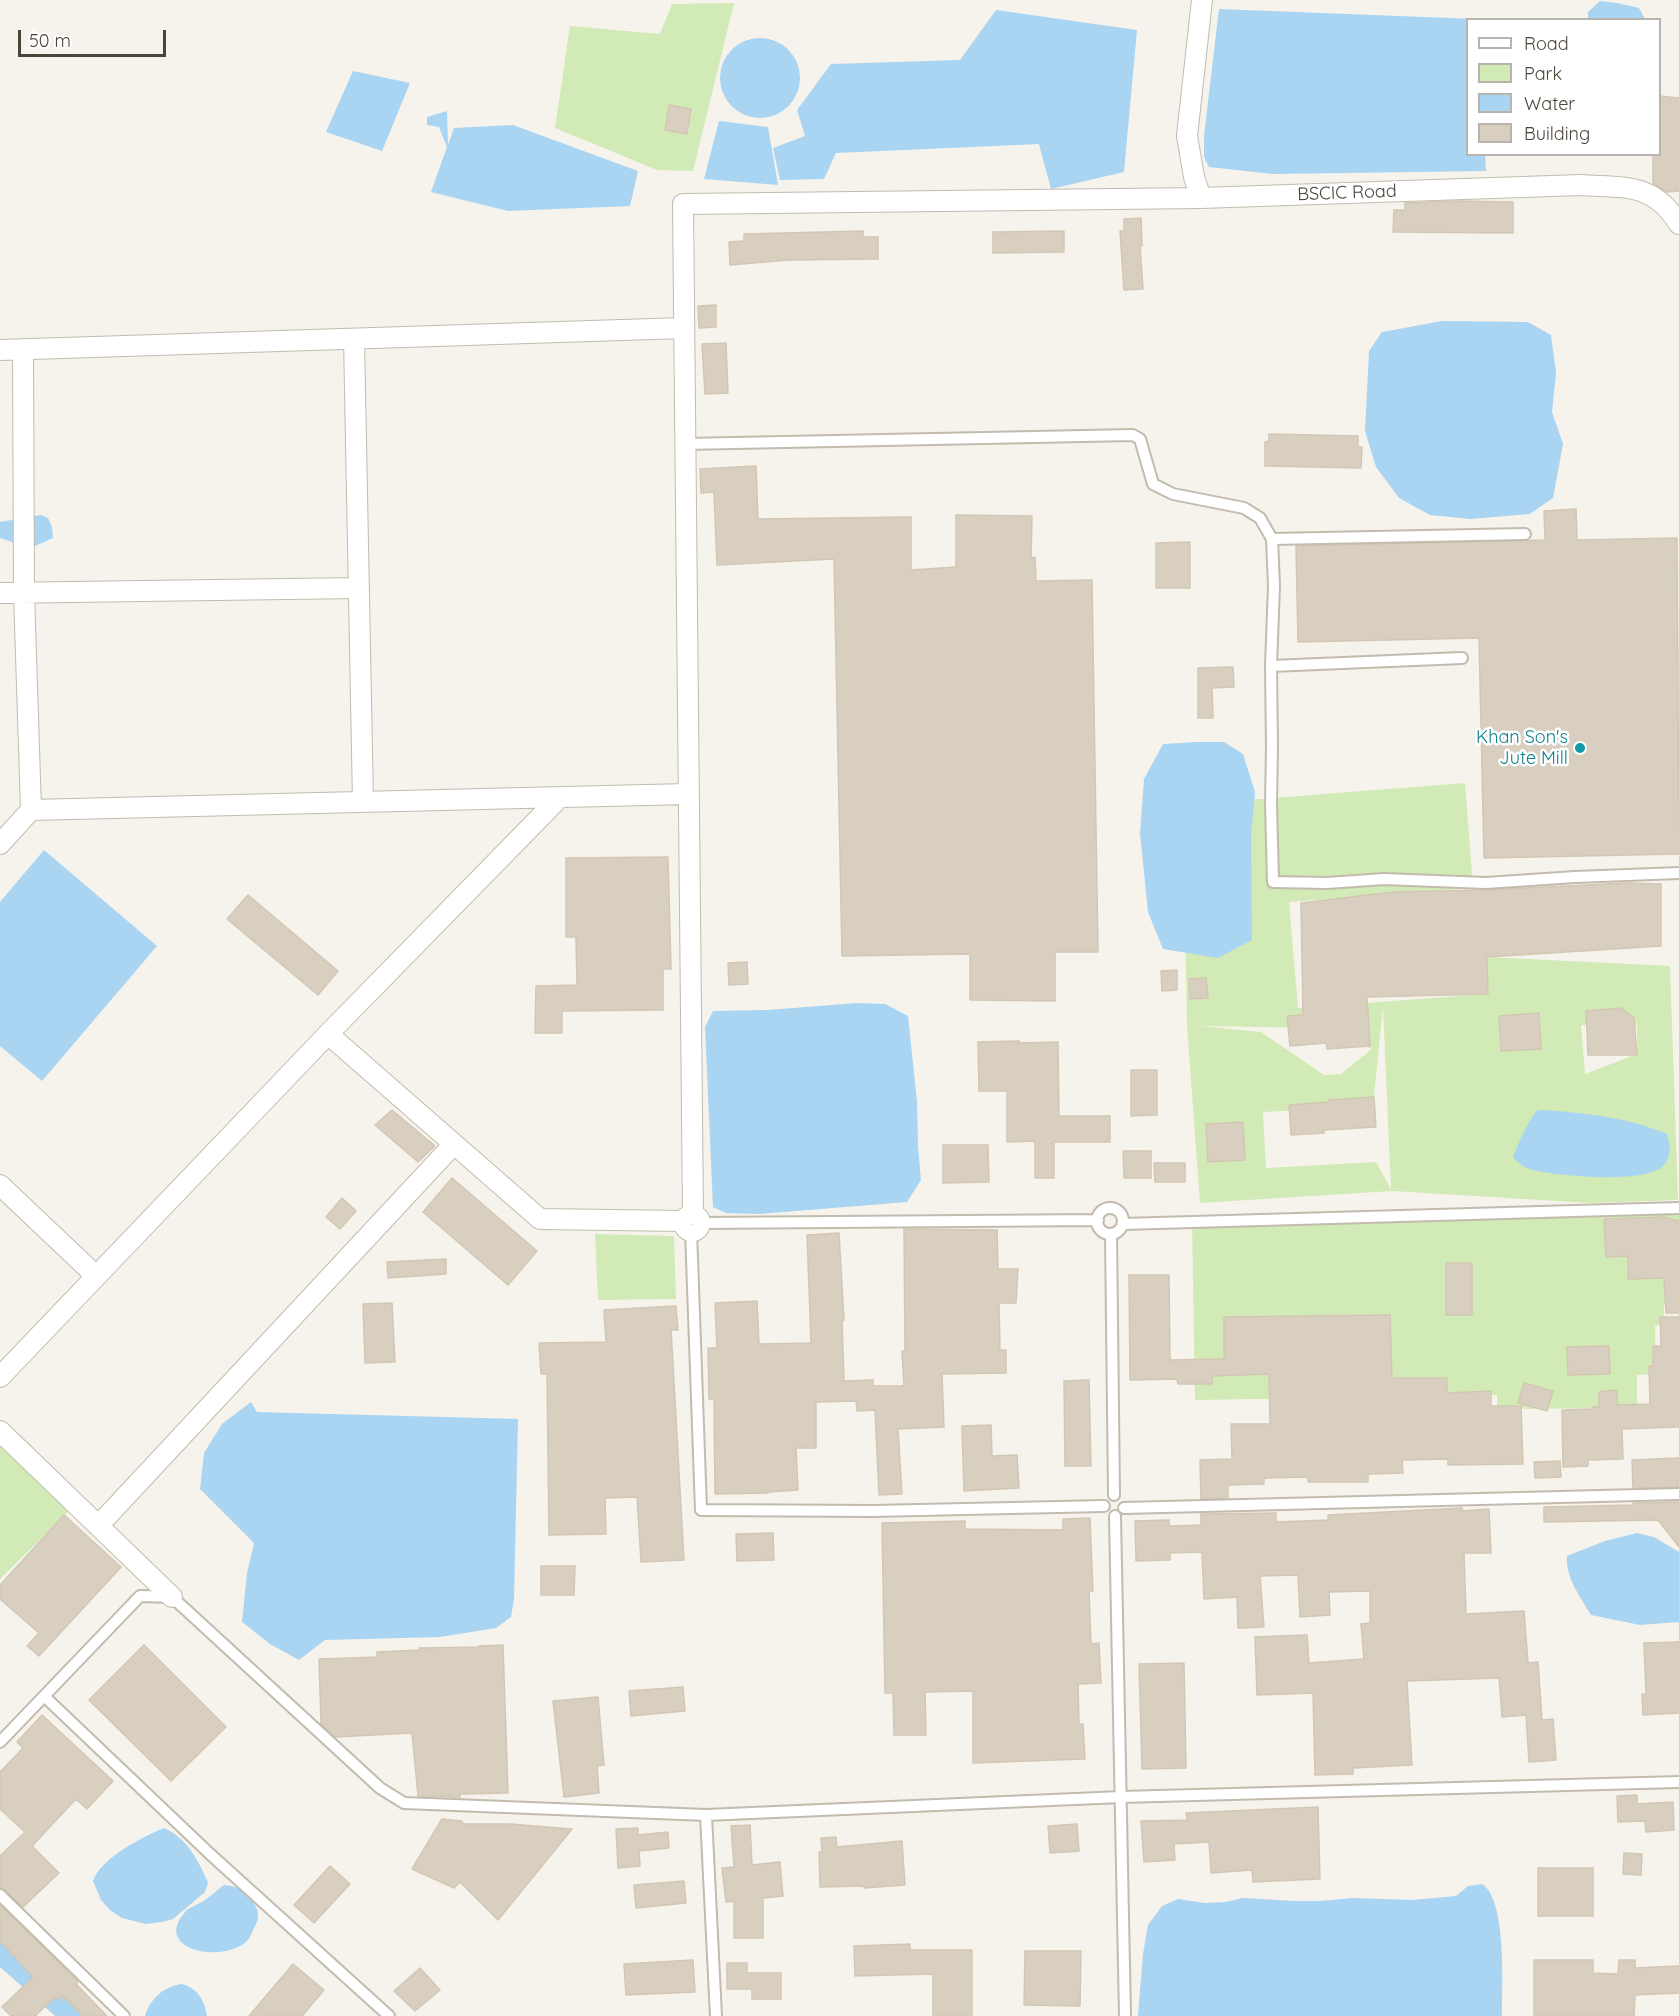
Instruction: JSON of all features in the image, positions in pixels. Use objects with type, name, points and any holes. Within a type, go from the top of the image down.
[{"type":"street","points":[[1201,198],[1194,177],[1187,136],[1202,0]]},
{"type":"street","name":"BSCIC Road","points":[[684,328],[682,204],[1201,198],[1581,185],[1637,188],[1654,196],[1679,224]]},
{"type":"street","points":[[0,350],[684,328],[692,1222],[540,1219],[328,1034]]},
{"type":"street","points":[[354,339],[363,802]]},
{"type":"street","points":[[0,844],[31,810],[24,593],[23,349]]},
{"type":"street","points":[[0,593],[359,588]]},
{"type":"street","points":[[31,810],[688,794]]},
{"type":"street","points":[[0,1377],[328,1034],[560,797]]},
{"type":"street","points":[[98,1526],[454,1144]]},
{"type":"street","points":[[0,1185],[96,1276]]},
{"type":"street","points":[[0,1431],[172,1597]]},
{"type":"lane","points":[[685,444],[1132,435],[1140,439],[1153,484],[1173,494],[1244,508],[1260,518],[1272,539],[1274,586],[1271,666],[1273,882],[1327,883],[1384,879],[1486,883],[1679,873]]},
{"type":"lane","points":[[1272,539],[1525,534]]},
{"type":"lane","points":[[1271,666],[1462,658]]},
{"type":"lane","points":[[1123,1224],[1679,1208]]},
{"type":"lane","points":[[1110,1209],[1120,1213],[1123,1224],[1117,1233],[1111,1234],[1101,1230],[1098,1220],[1100,1214],[1110,1209]]},
{"type":"lane","points":[[1098,1220],[692,1222],[701,1510],[873,1511],[1104,1506]]},
{"type":"lane","points":[[1111,1234],[1114,1495]]},
{"type":"lane","points":[[1124,1508],[1679,1494]]},
{"type":"lane","points":[[1114,1495],[1118,1495],[1125,1502],[1121,1515],[1115,1516],[1104,1506],[1107,1498],[1114,1495]]},
{"type":"lane","points":[[1115,1516],[1125,2016]]},
{"type":"lane","points":[[0,1742],[140,1596],[172,1597],[381,1788],[404,1803],[706,1815],[1120,1797],[1679,1782]]},
{"type":"lane","points":[[44,1695],[210,1854],[389,2016]]},
{"type":"lane","points":[[706,1815],[716,2016]]},
{"type":"lane","points":[[0,1895],[124,2016]]},
{"type":"green space","points":[[734,3],[693,171],[657,170],[555,128],[570,26],[660,34],[672,4]]},
{"type":"green space","points":[[1465,783],[1473,888],[1289,902],[1298,1008],[1487,994],[1487,957],[1670,966],[1678,1200],[1590,1203],[1392,1191],[1200,1203],[1187,1025],[1183,805]],"holes":[[[1383,1007],[1391,1189],[1376,1162],[1266,1168],[1263,1112],[1373,1106]],[[1581,1025],[1637,1025],[1637,1054],[1585,1074]],[[1199,1026],[1319,1028],[1372,1049],[1341,1074],[1324,1075],[1261,1032]]]},
{"type":"green space","points":[[1679,1212],[1679,1289],[1664,1305],[1664,1322],[1655,1326],[1656,1374],[1637,1375],[1637,1408],[1497,1409],[1497,1395],[1195,1400],[1192,1221]]},
{"type":"green space","points":[[595,1234],[674,1236],[676,1299],[598,1300]]},
{"type":"green space","points":[[0,1444],[71,1509],[0,1579]]},
{"type":"water","points":[[1600,1],[1639,8],[1644,18],[1588,18],[1588,12]]},
{"type":"water","points":[[1219,9],[1466,19],[1466,156],[1485,156],[1486,171],[1273,174],[1209,167],[1204,157],[1204,136]]},
{"type":"water","points":[[996,10],[1137,30],[1124,172],[1051,189],[1039,144],[836,153],[824,179],[780,180],[773,148],[805,136],[797,110],[831,64],[960,60]]},
{"type":"water","points":[[752,38],[768,38],[789,49],[800,70],[800,86],[789,107],[768,118],[752,118],[738,112],[726,100],[720,86],[720,70],[726,56],[738,44]]},
{"type":"water","points":[[353,71],[410,83],[382,151],[326,132]]},
{"type":"water","points":[[447,111],[448,145],[454,128],[513,125],[638,171],[630,206],[508,211],[431,192],[447,147],[439,127],[427,125],[427,117]]},
{"type":"water","points":[[719,121],[768,127],[778,185],[704,179]]},
{"type":"water","points":[[1442,321],[1528,322],[1551,335],[1556,373],[1552,412],[1563,444],[1553,498],[1530,514],[1470,519],[1430,515],[1399,498],[1376,467],[1365,431],[1369,351],[1382,332]]},
{"type":"water","points":[[41,515],[48,518],[53,538],[20,556],[12,542],[0,538],[0,522]]},
{"type":"water","points":[[1224,742],[1243,754],[1255,792],[1251,835],[1252,940],[1218,958],[1163,949],[1148,912],[1140,833],[1144,779],[1163,744]]},
{"type":"water","points":[[44,850],[157,946],[42,1081],[0,1046],[0,902]]},
{"type":"water","points":[[857,1003],[885,1004],[908,1016],[917,1101],[921,1180],[907,1202],[759,1214],[726,1213],[713,1207],[705,1027],[713,1011],[768,1010]]},
{"type":"water","points":[[1536,1111],[1606,1117],[1652,1128],[1667,1134],[1668,1157],[1664,1165],[1655,1171],[1620,1177],[1578,1176],[1529,1169],[1513,1158],[1532,1117]]},
{"type":"water","points":[[251,1402],[257,1412],[518,1419],[514,1599],[511,1617],[496,1628],[440,1637],[325,1640],[299,1660],[270,1644],[242,1622],[247,1573],[254,1543],[200,1489],[204,1453],[222,1424]]},
{"type":"water","points":[[1637,1533],[1654,1537],[1679,1552],[1679,1622],[1640,1625],[1591,1615],[1574,1587],[1568,1572],[1567,1556],[1605,1541]]},
{"type":"water","points":[[164,1828],[186,1844],[196,1859],[208,1883],[205,1892],[173,1919],[146,1924],[122,1918],[101,1900],[93,1881],[97,1872],[123,1849]]},
{"type":"water","points":[[1482,1884],[1490,1893],[1496,1907],[1499,1925],[1502,2016],[1138,2016],[1143,1954],[1148,1925],[1162,1906],[1178,1899],[1205,1903],[1243,1898],[1295,1901],[1352,1898],[1412,1900],[1456,1896],[1468,1886]]},
{"type":"water","points":[[224,1885],[243,1891],[250,1897],[257,1910],[257,1920],[248,1940],[237,1948],[223,1952],[208,1952],[183,1944],[177,1936],[177,1924],[186,1911]]},
{"type":"water","points":[[182,1984],[199,1996],[207,2016],[145,2016],[150,2004],[159,1994],[169,1987]]},
{"type":"building","points":[[1661,96],[1679,98],[1679,191],[1667,192],[1653,183],[1653,156],[1661,156]]},
{"type":"building","points":[[669,105],[691,109],[687,134],[665,130]]},
{"type":"building","points":[[1513,202],[1513,233],[1393,232],[1394,210],[1405,210],[1405,203]]},
{"type":"building","points":[[1141,218],[1143,289],[1124,290],[1120,231],[1124,231],[1124,219]]},
{"type":"building","points":[[863,231],[863,237],[878,237],[878,259],[789,260],[730,265],[729,242],[744,241],[744,234]]},
{"type":"building","points":[[1064,231],[1064,252],[993,253],[993,232]]},
{"type":"building","points":[[716,305],[716,327],[699,328],[698,306]]},
{"type":"building","points":[[726,343],[728,393],[705,394],[702,344]]},
{"type":"building","points":[[1269,434],[1358,436],[1358,447],[1362,447],[1361,468],[1265,466],[1265,442],[1269,441]]},
{"type":"building","points":[[756,466],[758,519],[911,517],[911,570],[956,567],[956,515],[1032,516],[1031,558],[1035,557],[1036,581],[1092,580],[1098,952],[1055,952],[1055,1001],[970,1000],[970,954],[842,956],[834,559],[717,565],[714,492],[701,493],[700,469]]},
{"type":"building","name":"Khan Son's Jute Mill","points":[[1576,509],[1577,540],[1677,538],[1679,854],[1484,858],[1479,638],[1298,642],[1296,546],[1545,540],[1544,511]]},
{"type":"building","points":[[1190,542],[1190,588],[1156,588],[1156,543]]},
{"type":"building","points":[[1233,667],[1234,687],[1212,688],[1213,718],[1198,718],[1198,668]]},
{"type":"building","points":[[668,857],[671,969],[663,969],[663,1010],[562,1011],[562,1033],[535,1033],[536,986],[577,985],[576,937],[566,937],[566,858]]},
{"type":"building","points":[[1626,883],[1661,884],[1661,946],[1487,957],[1488,994],[1367,997],[1370,1046],[1327,1049],[1326,1043],[1290,1046],[1287,1016],[1303,1015],[1301,903],[1393,892]]},
{"type":"building","points":[[248,895],[338,971],[318,995],[227,919]]},
{"type":"building","points":[[747,962],[748,984],[729,985],[728,963]]},
{"type":"building","points":[[1177,970],[1177,990],[1162,991],[1161,971]]},
{"type":"building","points":[[1206,978],[1208,998],[1190,999],[1189,979]]},
{"type":"building","points":[[1621,1008],[1634,1018],[1637,1055],[1588,1055],[1586,1011]]},
{"type":"building","points":[[1539,1013],[1541,1049],[1501,1051],[1499,1016]]},
{"type":"building","points":[[1019,1041],[1019,1043],[1058,1042],[1059,1116],[1110,1116],[1110,1142],[1054,1142],[1054,1178],[1035,1178],[1035,1141],[1007,1142],[1007,1091],[979,1091],[978,1042]]},
{"type":"building","points":[[1131,1070],[1157,1070],[1157,1115],[1131,1116]]},
{"type":"building","points":[[1374,1097],[1376,1127],[1324,1130],[1324,1133],[1291,1135],[1289,1105]]},
{"type":"building","points":[[392,1110],[435,1146],[418,1162],[375,1125]]},
{"type":"building","points":[[1243,1122],[1245,1160],[1208,1162],[1206,1124]]},
{"type":"building","points":[[943,1145],[988,1145],[989,1182],[943,1183]]},
{"type":"building","points":[[1123,1151],[1151,1151],[1151,1178],[1124,1178]]},
{"type":"building","points":[[1154,1163],[1185,1163],[1185,1182],[1155,1182]]},
{"type":"building","points":[[452,1178],[537,1251],[508,1285],[423,1212]]},
{"type":"building","points":[[342,1198],[356,1211],[340,1229],[326,1217]]},
{"type":"building","points":[[1664,1217],[1679,1221],[1679,1313],[1666,1313],[1664,1278],[1628,1279],[1628,1256],[1606,1257],[1604,1219]]},
{"type":"building","points":[[904,1229],[997,1230],[998,1269],[1018,1269],[1016,1303],[999,1303],[1000,1350],[1006,1350],[1006,1373],[942,1374],[944,1427],[898,1429],[902,1494],[879,1495],[875,1410],[857,1411],[856,1401],[816,1402],[816,1448],[796,1448],[798,1490],[715,1494],[714,1399],[709,1399],[708,1348],[717,1348],[715,1303],[757,1301],[759,1344],[811,1343],[807,1235],[839,1233],[844,1320],[842,1320],[844,1381],[873,1380],[873,1386],[904,1386],[902,1351],[905,1351]]},
{"type":"building","points":[[446,1259],[446,1274],[388,1278],[387,1262]]},
{"type":"building","points":[[1446,1263],[1472,1263],[1472,1315],[1446,1315]]},
{"type":"building","points":[[1129,1275],[1169,1275],[1170,1360],[1224,1359],[1224,1317],[1390,1315],[1392,1378],[1447,1378],[1447,1393],[1491,1391],[1491,1406],[1521,1406],[1523,1464],[1448,1465],[1448,1459],[1402,1460],[1403,1473],[1368,1474],[1368,1482],[1308,1482],[1308,1477],[1264,1478],[1264,1484],[1228,1485],[1228,1498],[1201,1499],[1200,1460],[1232,1459],[1231,1424],[1270,1424],[1269,1374],[1212,1376],[1212,1384],[1178,1384],[1177,1379],[1130,1380]]},
{"type":"building","points":[[392,1303],[395,1362],[365,1363],[363,1304]]},
{"type":"building","points":[[676,1306],[678,1330],[671,1330],[684,1560],[641,1562],[637,1497],[605,1498],[606,1534],[549,1535],[547,1374],[541,1374],[539,1343],[606,1342],[604,1310]]},
{"type":"building","points":[[1660,1317],[1679,1317],[1679,1427],[1622,1429],[1623,1459],[1588,1460],[1588,1466],[1563,1467],[1562,1410],[1599,1407],[1599,1392],[1617,1390],[1617,1405],[1650,1404],[1649,1366],[1653,1366],[1653,1346],[1661,1346]]},
{"type":"building","points":[[1609,1346],[1610,1374],[1568,1375],[1567,1347]]},
{"type":"building","points":[[1089,1380],[1091,1466],[1065,1466],[1064,1381]]},
{"type":"building","points":[[1524,1383],[1553,1391],[1547,1411],[1518,1403]]},
{"type":"building","points":[[991,1425],[992,1456],[1017,1455],[1019,1488],[964,1491],[962,1426]]},
{"type":"building","points":[[1679,1458],[1679,1487],[1633,1488],[1632,1460]]},
{"type":"building","points":[[1560,1461],[1561,1477],[1535,1478],[1534,1462]]},
{"type":"building","points":[[1679,1502],[1679,1547],[1658,1520],[1544,1522],[1544,1507]]},
{"type":"building","points":[[1462,1508],[1462,1511],[1489,1509],[1491,1553],[1464,1553],[1466,1614],[1524,1611],[1528,1663],[1538,1662],[1542,1720],[1553,1719],[1556,1760],[1529,1762],[1526,1715],[1502,1717],[1499,1678],[1407,1681],[1412,1765],[1353,1768],[1353,1774],[1315,1775],[1313,1693],[1257,1695],[1255,1637],[1307,1635],[1309,1663],[1364,1659],[1361,1624],[1370,1623],[1370,1591],[1329,1592],[1330,1615],[1300,1617],[1298,1575],[1260,1576],[1264,1627],[1238,1628],[1237,1597],[1204,1599],[1202,1552],[1170,1553],[1170,1560],[1136,1561],[1135,1521],[1169,1520],[1169,1526],[1201,1525],[1201,1514],[1276,1513],[1276,1522],[1328,1520],[1328,1515]]},
{"type":"building","points":[[64,1515],[121,1567],[39,1656],[27,1646],[39,1633],[0,1599],[0,1585]]},
{"type":"building","points":[[1090,1518],[1093,1591],[1089,1591],[1091,1644],[1099,1643],[1101,1683],[1078,1684],[1079,1724],[1083,1724],[1085,1759],[973,1763],[973,1691],[925,1692],[926,1735],[894,1735],[893,1693],[885,1693],[882,1523],[965,1521],[965,1529],[1063,1530],[1063,1519]]},
{"type":"building","points":[[773,1533],[774,1560],[737,1561],[736,1534]]},
{"type":"building","points":[[541,1566],[575,1566],[574,1595],[541,1595]]},
{"type":"building","points":[[1679,1642],[1679,1713],[1643,1715],[1642,1694],[1646,1694],[1644,1643]]},
{"type":"building","points":[[144,1645],[226,1727],[171,1781],[89,1700]]},
{"type":"building","points":[[503,1645],[508,1793],[460,1794],[460,1797],[418,1796],[412,1733],[335,1737],[321,1724],[319,1659],[377,1657],[377,1652],[419,1650],[419,1648]]},
{"type":"building","points":[[1184,1663],[1186,1768],[1142,1769],[1139,1664]]},
{"type":"building","points":[[683,1687],[685,1711],[631,1716],[629,1691]]},
{"type":"building","points":[[598,1697],[604,1765],[597,1766],[599,1793],[564,1797],[553,1701]]},
{"type":"building","points":[[42,1715],[113,1781],[87,1809],[76,1799],[32,1846],[59,1873],[23,1907],[0,1888],[0,1856],[25,1832],[0,1809],[0,1772],[23,1748],[17,1742]]},
{"type":"building","points":[[1637,1795],[1637,1804],[1673,1802],[1674,1830],[1646,1832],[1645,1821],[1618,1822],[1617,1796]]},
{"type":"building","points":[[1318,1807],[1320,1879],[1253,1882],[1252,1870],[1211,1873],[1209,1842],[1174,1844],[1175,1860],[1144,1862],[1141,1821],[1187,1820],[1186,1813]]},
{"type":"building","points":[[442,1819],[462,1821],[463,1824],[511,1824],[572,1829],[498,1920],[460,1882],[454,1888],[412,1869]]},
{"type":"building","points":[[1077,1824],[1079,1851],[1050,1853],[1048,1826]]},
{"type":"building","points":[[750,1825],[752,1865],[780,1862],[783,1896],[763,1898],[763,1938],[734,1938],[734,1901],[726,1902],[722,1868],[734,1867],[731,1826]]},
{"type":"building","points":[[638,1828],[638,1835],[668,1832],[669,1848],[639,1851],[640,1866],[618,1868],[616,1829]]},
{"type":"building","points":[[836,1837],[837,1847],[902,1841],[905,1885],[864,1888],[864,1886],[820,1887],[821,1838]]},
{"type":"building","points":[[1624,1853],[1642,1854],[1641,1875],[1623,1874]]},
{"type":"building","points":[[330,1866],[350,1884],[314,1923],[294,1905]]},
{"type":"building","points":[[1538,1868],[1593,1868],[1593,1916],[1538,1916]]},
{"type":"building","points":[[684,1881],[686,1903],[636,1908],[634,1885]]},
{"type":"building","points":[[0,1905],[78,1982],[76,1984],[107,2016],[83,2016],[63,1996],[58,2000],[55,1997],[35,2016],[11,2016],[2,2007],[33,1977],[0,1941]]},
{"type":"building","points":[[910,1944],[910,1950],[972,1950],[972,2016],[933,2016],[933,1974],[855,1976],[854,1946]]},
{"type":"building","points":[[1025,1951],[1081,1951],[1080,2006],[1024,2005]]},
{"type":"building","points":[[693,1960],[695,1992],[626,1995],[624,1964]]},
{"type":"building","points":[[1534,1960],[1593,1960],[1593,1973],[1618,1974],[1619,1960],[1635,1960],[1635,1968],[1679,1966],[1679,1993],[1635,1995],[1634,2016],[1534,2016]]},
{"type":"building","points":[[727,1963],[747,1963],[747,1973],[781,1973],[781,1999],[752,1999],[752,1989],[727,1989]]},
{"type":"building","points":[[293,1964],[324,1990],[302,2016],[249,2016]]},
{"type":"building","points":[[420,1968],[440,1990],[415,2011],[394,1991]]},
{"type":"waterway","points":[[0,1953],[71,2016]]},
{"type":"place","name":"Khan Son's Jute Mill","points":[[1580,748]]}]
